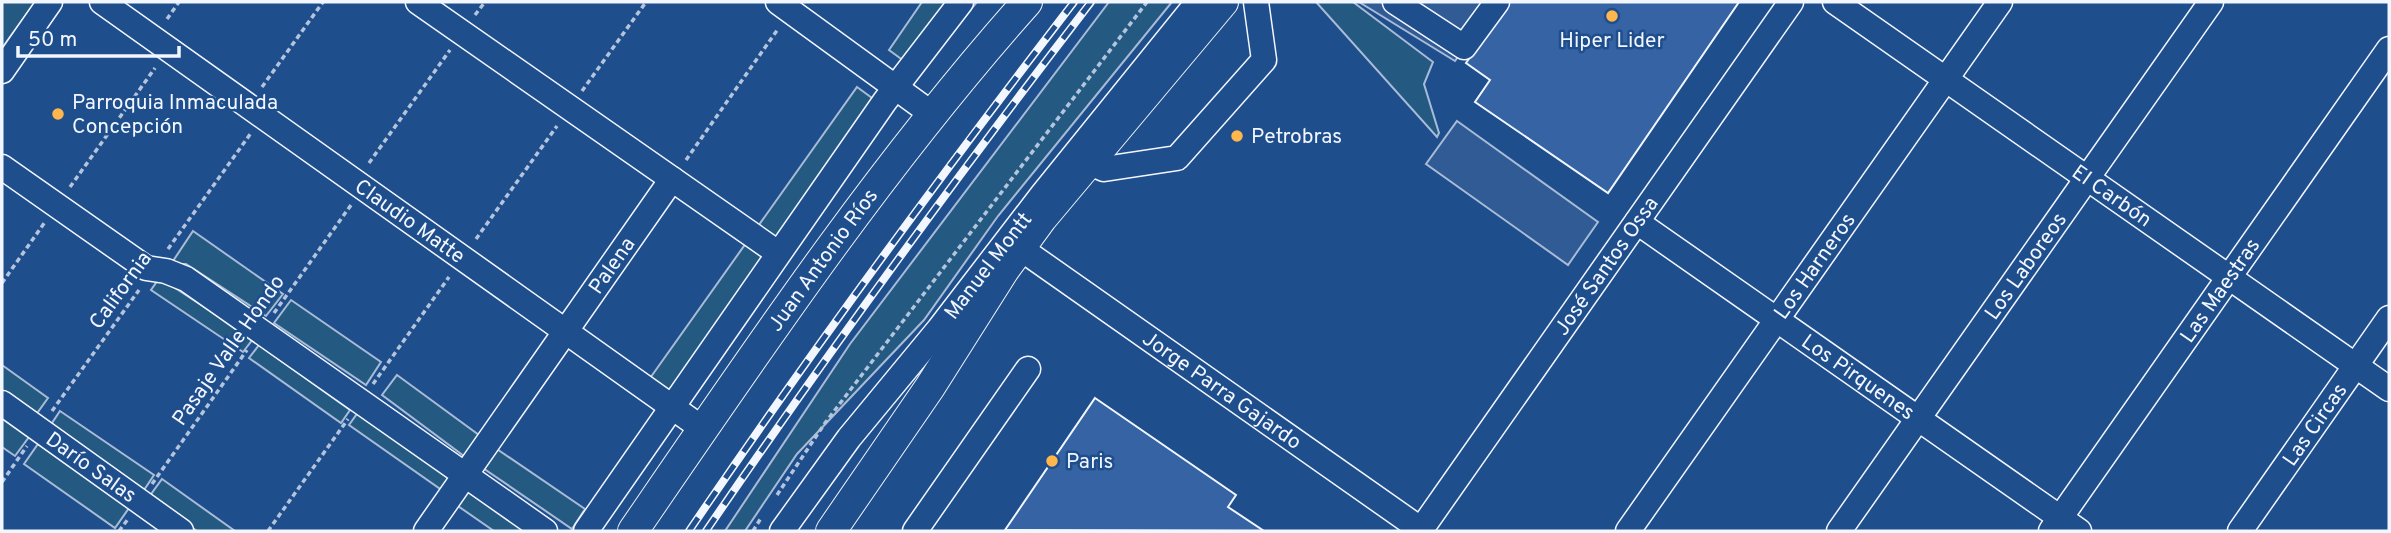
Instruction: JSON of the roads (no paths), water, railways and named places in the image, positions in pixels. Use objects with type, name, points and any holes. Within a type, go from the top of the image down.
[{"type":"main road","name":"Juan Antonio Ríos","points":[[633,531],[703,429],[932,114],[1027,2]]},
{"type":"main road","name":"Manuel Montt","points":[[831,531],[1042,218],[1223,2]]},
{"type":"street","points":[[2,71],[50,2]]},
{"type":"street","points":[[418,2],[778,253]]},
{"type":"street","points":[[586,531],[778,253],[897,86],[961,2]]},
{"type":"street","name":"Manuel Montt","points":[[769,520],[943,308],[1184,2]]},
{"type":"street","name":"Manuel Montt","points":[[782,531],[849,438],[939,329],[1042,195],[1198,2]]},
{"type":"street","points":[[1090,163],[1104,169],[1177,158],[1265,60],[1256,2]]},
{"type":"street","points":[[1395,2],[1464,47],[1497,2]]},
{"type":"street","name":"José Santos Ossa","points":[[1422,531],[1791,2]]},
{"type":"street","name":"El Carbón","points":[[1835,2],[2389,389]]},
{"type":"street","name":"Los Harneros","points":[[1628,531],[2000,2]]},
{"type":"street","name":"Los Laboreos","points":[[1839,531],[2211,2]]},
{"type":"street","name":"Claudio Matte","points":[[115,5],[169,49],[703,429]]},
{"type":"street","points":[[784,6],[932,114]]},
{"type":"street","name":"Las Maestras","points":[[2064,527],[2230,277],[2389,49]]},
{"type":"street","points":[[2,167],[139,264],[153,271],[166,271],[187,279],[545,531]]},
{"type":"street","name":"Palena","points":[[426,531],[673,179]]},
{"type":"street","name":"Los Pirquenes","points":[[1637,222],[1918,419],[2064,527]]},
{"type":"street","name":"Jorge Parra Gajardo","points":[[1020,248],[1422,531]]},
{"type":"street","name":"Las Circas","points":[[2240,531],[2389,318]]},
{"type":"street","points":[[915,531],[1028,369]]},
{"type":"street","name":"Darío Salas","points":[[2,403],[181,531]]},
{"type":"railway","points":[[689,531],[878,264],[1074,2]]},
{"type":"railway","points":[[706,531],[895,264],[1091,2]]},
{"type":"place","name":"Hiper Lider","points":[[1612,16]]},
{"type":"place","name":"Parroquia Inmaculada Concepción","points":[[58,114]]},
{"type":"place","name":"Petrobras","points":[[1237,136]]},
{"type":"place","name":"Paris","points":[[1052,461]]}]
